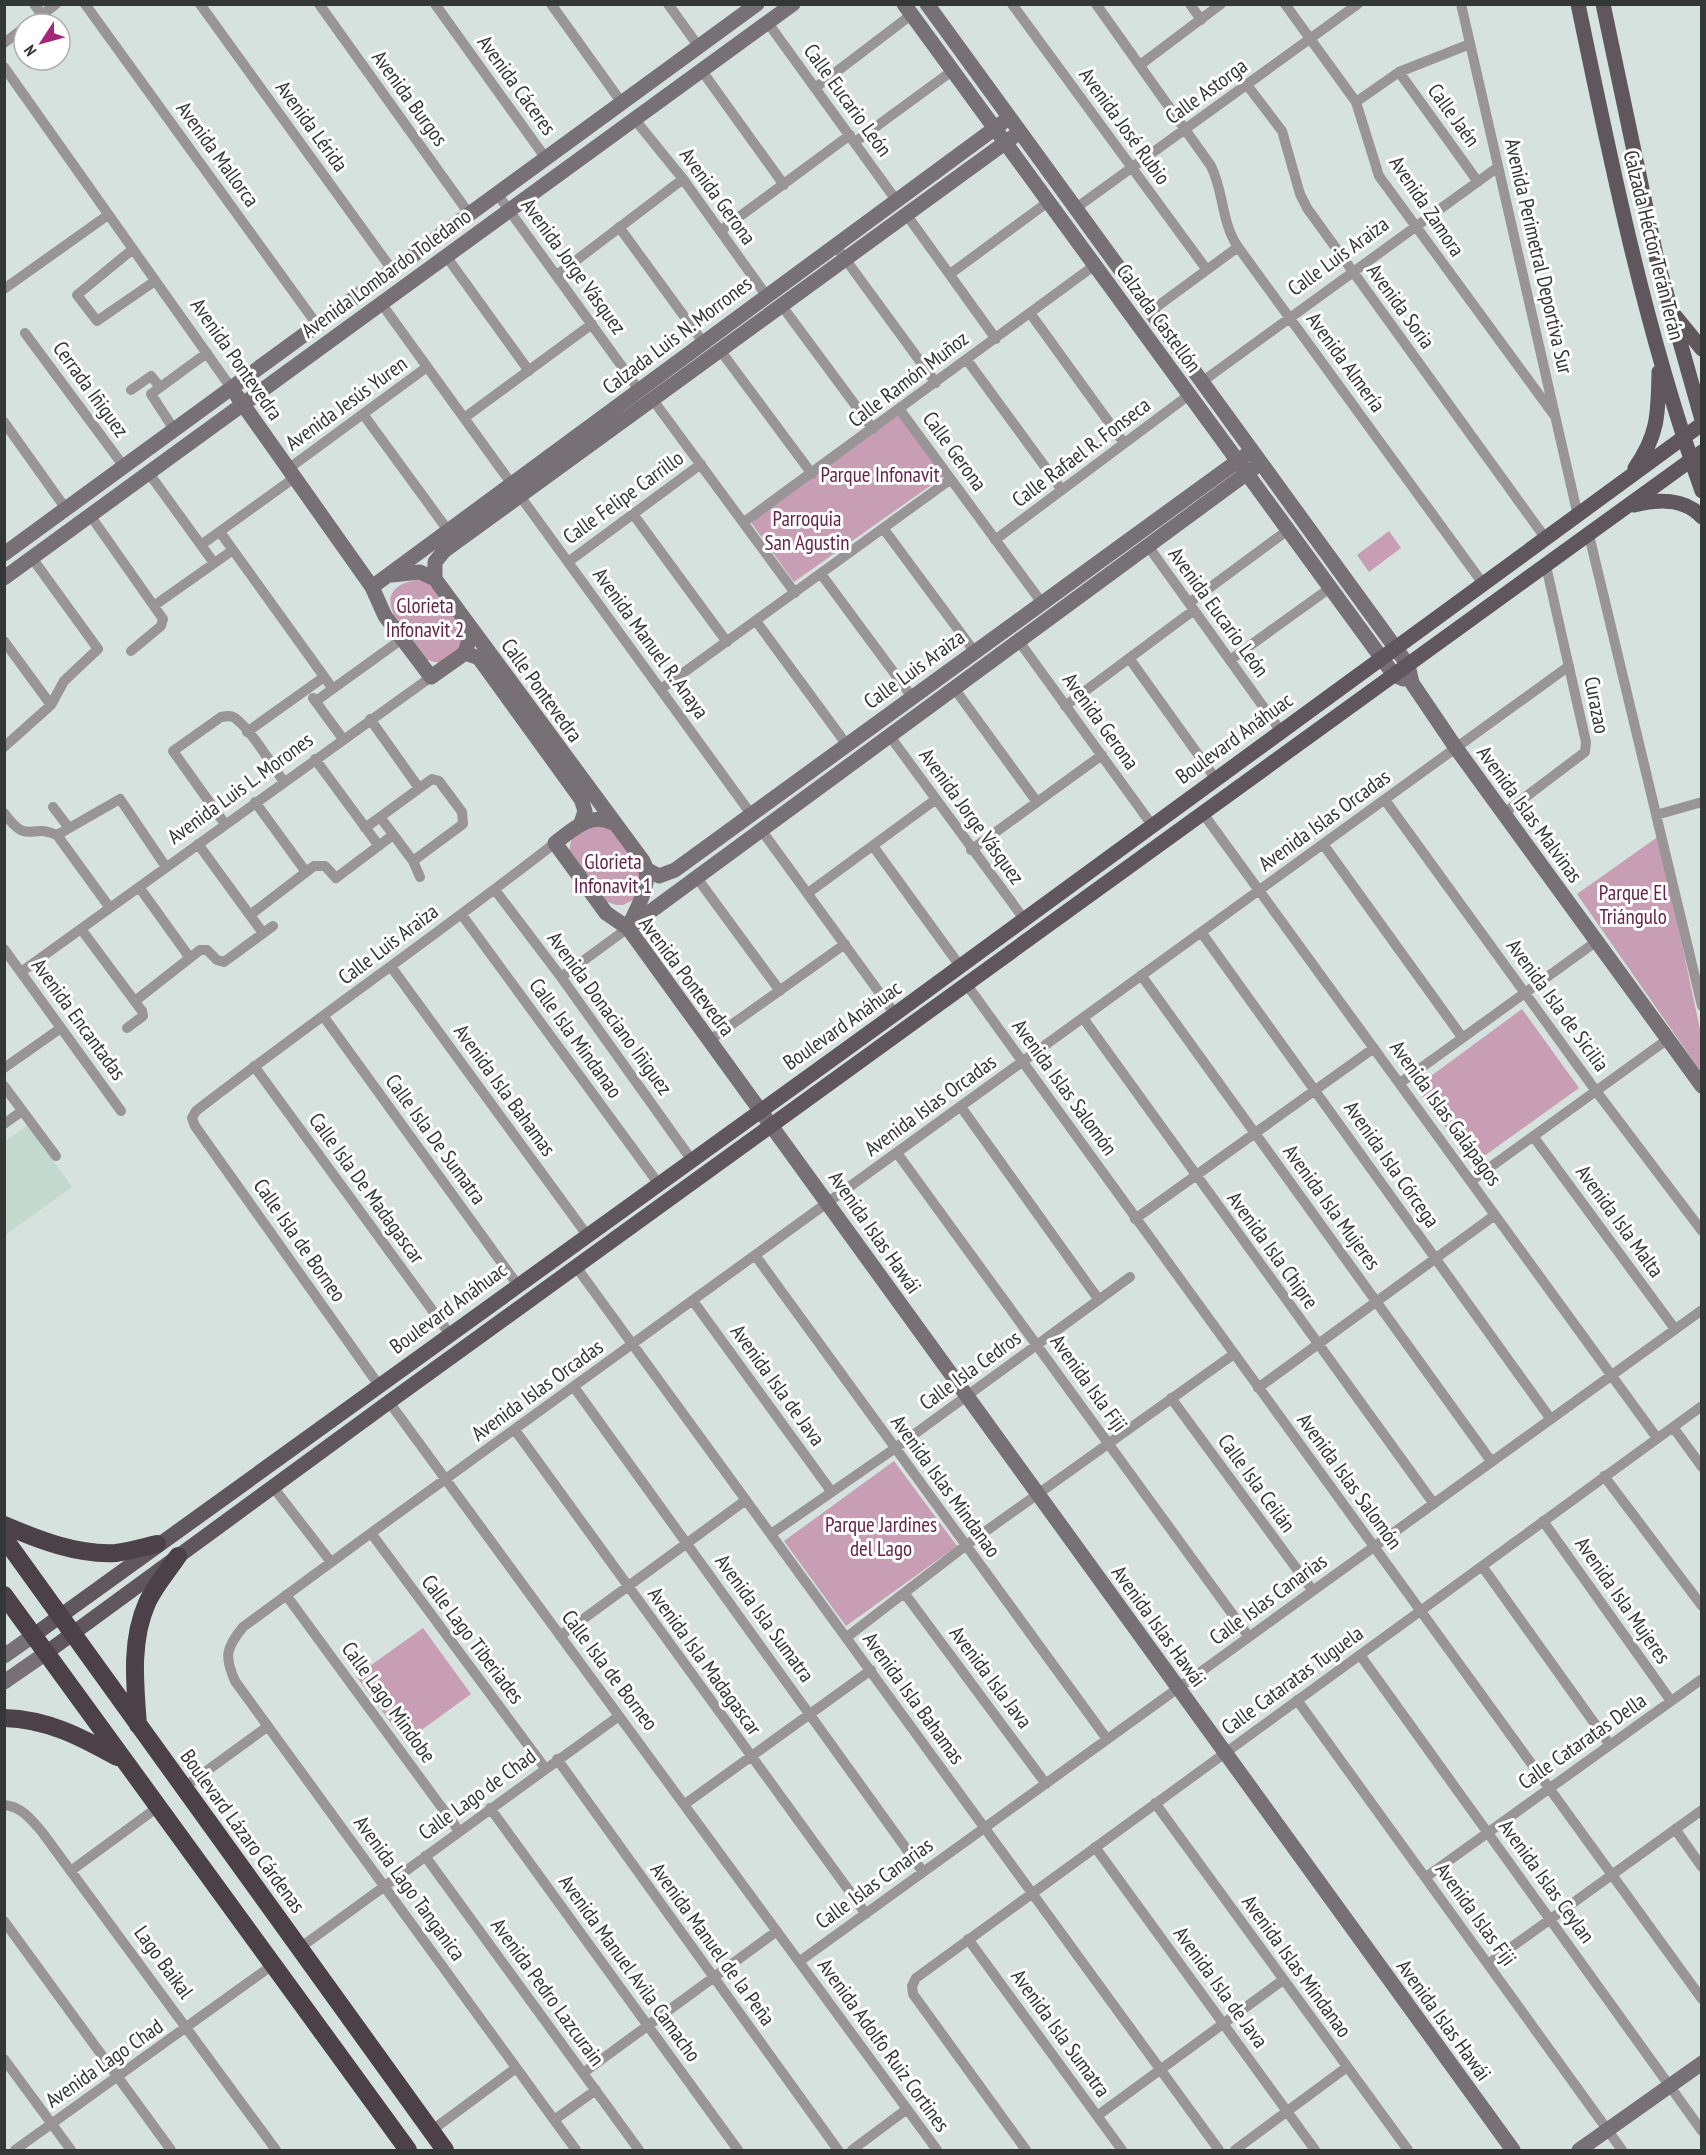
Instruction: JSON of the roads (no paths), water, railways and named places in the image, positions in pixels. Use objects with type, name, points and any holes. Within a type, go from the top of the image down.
[{"type":"highway","points":[[4,1525],[39,1540],[77,1550],[116,1552],[157,1544]]},
{"type":"highway","name":"Boulevard Lázaro Cárdenas","points":[[4,1538],[183,1788],[301,1947],[445,2151]]},
{"type":"highway","points":[[138,1726],[134,1678],[142,1617],[148,1601],[178,1556]]},
{"type":"highway","points":[[4,1595],[350,2067],[405,2149]]},
{"type":"highway","points":[[4,1718],[20,1718],[60,1727],[123,1760]]},
{"type":"highway","points":[[350,2067],[361,2060],[366,2061],[406,2104],[418,2112]]},
{"type":"main road","name":"Calzada Héctor Terán Terán","points":[[1578,4],[1603,122],[1659,357],[1683,438],[1696,456],[1701,491]]},
{"type":"main road","points":[[1596,4],[1612,44]]},
{"type":"main road","name":"Calzada Héctor Terán Terán","points":[[1603,4],[1668,307],[1701,422]]},
{"type":"main road","points":[[1603,122],[1612,137],[1629,210],[1635,217],[1647,217]]},
{"type":"main road","points":[[1668,307],[1701,349]]},
{"type":"main road","points":[[1627,479],[1648,448],[1656,428],[1659,357]]},
{"type":"main road","name":"Boulevard Anáhuac","points":[[34,1635],[378,1384],[896,1014],[1280,730],[1578,516],[1701,422]]},
{"type":"main road","name":"Boulevard Anáhuac","points":[[46,1653],[273,1486],[1696,456]]},
{"type":"main road","points":[[1628,506],[1668,501],[1691,508],[1701,518]]},
{"type":"street","name":"Avenida Mallorca","points":[[86,4],[318,326]]},
{"type":"street","name":"Avenida Lérida","points":[[200,4],[393,271]]},
{"type":"street","name":"Avenida Burgos","points":[[319,4],[470,215]]},
{"type":"street","name":"Avenida Cáceres","points":[[435,4],[547,160]]},
{"type":"street","points":[[551,4],[622,103]]},
{"type":"street","points":[[668,4],[699,47]]},
{"type":"street","name":"Avenida Lombardo Toledano","points":[[6,549],[41,528],[125,468],[757,4]]},
{"type":"street","name":"Avenida Lombardo Toledano","points":[[4,578],[242,403],[636,121],[793,4]]},
{"type":"street","name":"Calzada Castellón","points":[[927,4],[1408,665]]},
{"type":"street","name":"Avenida José Rubio","points":[[1012,4],[1207,270]]},
{"type":"street","name":"Avenida Almería","points":[[1096,4],[1186,129],[1214,172],[1225,222],[1238,247],[1484,585]]},
{"type":"street","points":[[1190,4],[1201,20]]},
{"type":"street","points":[[1140,65],[1221,4]]},
{"type":"street","name":"Avenida Zamora","points":[[1285,4],[1356,102],[1374,166],[1415,226],[1557,419]]},
{"type":"street","name":"Calle Astorga","points":[[1076,208],[1358,4]]},
{"type":"street","name":"Avenida Perimetral Deportiva Sur","points":[[1461,4],[1578,516]]},
{"type":"street","points":[[815,88],[907,10]]},
{"type":"street","name":"Calzada Castellón","points":[[907,10],[1394,675]]},
{"type":"street","name":"Calle Eucario León","points":[[768,23],[896,200]]},
{"type":"street","points":[[1356,102],[1399,72],[1470,44]]},
{"type":"street","name":"Avenida Pontevedra","points":[[4,67],[291,474],[377,583],[381,608],[431,677]]},
{"type":"street","points":[[702,71],[784,185]]},
{"type":"street","points":[[720,231],[952,71]]},
{"type":"street","name":"Calle Jaén","points":[[1399,72],[1478,182]]},
{"type":"street","name":"Avenida Soria","points":[[1247,85],[1282,130],[1303,201],[1546,539]]},
{"type":"street","name":"Calzada Luis N. Morrones","points":[[536,474],[639,390],[1010,118]]},
{"type":"street","name":"Avenida Gerona","points":[[636,121],[683,180],[766,295]]},
{"type":"street","name":"Calzada Luis N. Morrones","points":[[377,583],[447,530],[653,400],[1020,132]]},
{"type":"street","name":"Calle Luis Araiza","points":[[1203,381],[1498,166]]},
{"type":"street","points":[[556,275],[683,180]]},
{"type":"street","name":"Avenida Jorge Vásquez","points":[[498,195],[639,390]]},
{"type":"street","points":[[950,274],[1048,202]]},
{"type":"street","points":[[4,289],[108,214]]},
{"type":"street","points":[[906,214],[996,339]]},
{"type":"street","points":[[619,227],[703,342]]},
{"type":"street","points":[[835,245],[936,383]]},
{"type":"street","points":[[1151,310],[1238,247]]},
{"type":"street","points":[[133,249],[77,295],[98,321],[155,281]]},
{"type":"street","points":[[446,256],[529,370]]},
{"type":"street","name":"Calle Ramón Muñoz","points":[[744,522],[1095,265]]},
{"type":"street","name":"Avenida Manuel R. Anaya","points":[[381,303],[751,814]]},
{"type":"street","points":[[782,306],[873,429]]},
{"type":"street","points":[[1030,313],[1124,443]]},
{"type":"street","points":[[464,418],[592,324]]},
{"type":"street","name":"Cerrada Iñiguez","points":[[26,333],[125,468]]},
{"type":"street","points":[[720,350],[812,474]]},
{"type":"street","points":[[175,431],[152,397],[152,393],[207,353]]},
{"type":"street","points":[[967,360],[1062,490]]},
{"type":"street","name":"Avenida Jesús Yuren","points":[[201,545],[220,532],[363,414],[427,367]]},
{"type":"street","points":[[131,390],[151,376],[160,387]]},
{"type":"street","name":"Calle Rafael R. Fonseca","points":[[995,540],[1190,395]]},
{"type":"street","points":[[653,400],[795,593]]},
{"type":"street","name":"Calle Gerona","points":[[900,410],[1042,603]]},
{"type":"street","points":[[363,414],[447,530]]},
{"type":"street","points":[[4,422],[66,509]]},
{"type":"street","name":"Calle Luis Araiza","points":[[561,977],[954,688],[1018,640],[1111,564],[1258,456]]},
{"type":"street","name":"Calle Felipe Carrillo","points":[[568,562],[701,464]]},
{"type":"street","name":"Calle Luis Araiza","points":[[648,870],[659,876],[675,870],[1042,603],[1148,546],[1243,467]]},
{"type":"street","points":[[148,472],[214,563]]},
{"type":"street","points":[[661,689],[951,479]]},
{"type":"street","name":"Calzada Luis N. Morrones","points":[[435,579],[435,562],[440,555],[515,489]]},
{"type":"street","points":[[633,513],[727,642]]},
{"type":"street","points":[[90,515],[163,619],[161,626],[131,651]]},
{"type":"street","points":[[41,528],[52,543]]},
{"type":"street","points":[[883,528],[974,651]]},
{"type":"street","points":[[1065,706],[1129,658],[1288,530]]},
{"type":"street","points":[[220,532],[333,689]]},
{"type":"street","points":[[1589,535],[1701,1006]]},
{"type":"street","name":"Avenida Eucario León","points":[[1148,546],[1280,730]]},
{"type":"street","points":[[155,605],[233,550]]},
{"type":"street","points":[[4,747],[51,705],[64,681],[98,649],[32,558]]},
{"type":"street","name":"Curazao","points":[[1503,814],[1585,752],[1586,742],[1546,566]]},
{"type":"street","points":[[377,583],[414,571],[428,574],[435,579]]},
{"type":"street","points":[[821,574],[912,697]]},
{"type":"street","name":"Calle Pontevedra","points":[[435,579],[648,870]]},
{"type":"street","points":[[1230,660],[1330,588]]},
{"type":"street","points":[[756,621],[847,745]]},
{"type":"street","points":[[465,653],[472,630]]},
{"type":"street","points":[[316,701],[402,639]]},
{"type":"street","name":"Avenida Gerona","points":[[1018,640],[1152,825]]},
{"type":"street","points":[[4,641],[51,705]]},
{"type":"street","name":"Calle Pontevedra","points":[[465,653],[478,658],[581,799],[585,811],[581,824]]},
{"type":"street","name":"Avenida Luis L. Morones","points":[[21,972],[370,719],[465,653]]},
{"type":"street","points":[[1129,658],[1215,778]]},
{"type":"street","name":"Avenida Islas Malvinas","points":[[1408,665],[1412,683],[1456,748],[1701,1086]]},
{"type":"street","name":"Avenida Islas Orcadas","points":[[230,1643],[243,1627],[370,1533],[1569,666]]},
{"type":"street","points":[[1394,675],[1412,683]]},
{"type":"street","points":[[247,732],[324,677]]},
{"type":"street","points":[[954,688],[1037,802]]},
{"type":"street","points":[[307,689],[344,738]]},
{"type":"street","points":[[225,824],[173,751],[221,717],[229,716],[235,718],[247,732],[284,782]]},
{"type":"street","points":[[370,719],[419,788]]},
{"type":"street","name":"Avenida Jorge Vásquez","points":[[889,735],[1024,919]]},
{"type":"street","points":[[972,850],[1102,755]]},
{"type":"street","points":[[315,759],[379,846]]},
{"type":"street","points":[[365,828],[432,779],[439,781],[462,812],[464,820],[461,826],[413,861]]},
{"type":"street","points":[[787,789],[798,803]]},
{"type":"street","points":[[57,835],[120,799],[166,867]]},
{"type":"street","points":[[808,893],[935,800]]},
{"type":"street","name":"Avenida Isla de Sicilia","points":[[1385,800],[1701,1230]]},
{"type":"street","points":[[255,802],[306,872]]},
{"type":"street","points":[[1656,815],[1701,802]]},
{"type":"street","points":[[53,807],[69,828]]},
{"type":"street","name":"Avenida Islas Galápagos","points":[[1203,812],[1657,1438]]},
{"type":"street","points":[[4,813],[17,831],[29,834],[49,831],[57,835],[110,908]]},
{"type":"street","points":[[380,817],[413,861],[420,877]]},
{"type":"street","points":[[581,824],[597,818],[613,823]]},
{"type":"street","name":"Calle Luis Araiza","points":[[192,1118],[196,1111],[254,1066],[392,968],[581,824]]},
{"type":"street","points":[[762,831],[896,1014]]},
{"type":"street","points":[[250,915],[306,872],[320,865],[336,878],[393,836]]},
{"type":"street","name":"Avenida Pontevedra","points":[[555,843],[606,913],[628,928],[772,1126]]},
{"type":"street","points":[[198,844],[263,933]]},
{"type":"street","points":[[1323,844],[1462,1037]]},
{"type":"street","points":[[873,846],[960,966]]},
{"type":"street","points":[[628,928],[646,886],[648,870]]},
{"type":"street","points":[[697,878],[780,991]]},
{"type":"street","points":[[139,887],[190,958]]},
{"type":"street","name":"Avenida Donaciano Iñiguez","points":[[495,890],[561,977],[691,1159]]},
{"type":"street","name":"Calle Isla Mindanao","points":[[462,915],[658,1183]]},
{"type":"street","points":[[135,1001],[200,950],[207,950],[221,962],[228,960],[273,926]]},
{"type":"street","points":[[81,928],[135,1001],[143,1016],[127,1028]]},
{"type":"street","name":"Avenida Isla Córcega","points":[[1202,932],[1550,1418]]},
{"type":"street","points":[[1400,1083],[1597,941]]},
{"type":"street","points":[[710,1040],[845,944]]},
{"type":"street","name":"Avenida Encantadas","points":[[4,949],[121,1111]]},
{"type":"street","name":"Avenida Isla Bahamas","points":[[392,968],[587,1235]]},
{"type":"street","name":"Avenida Isla Mujeres","points":[[1141,975],[1491,1461]]},
{"type":"street","name":"Avenida Islas Salomón","points":[[967,985],[1701,1999]]},
{"type":"street","name":"Calle Isla De Sumatra","points":[[324,1017],[517,1284]]},
{"type":"street","name":"Avenida Isla Chipre","points":[[1083,1018],[1317,1346],[1434,1503]]},
{"type":"street","points":[[4,1068],[61,1028]]},
{"type":"street","points":[[1471,1181],[1668,1039]]},
{"type":"street","points":[[1135,1219],[1374,1048]]},
{"type":"street","name":"Calle Isla De Madagascar","points":[[254,1066],[449,1333]]},
{"type":"street","points":[[4,1086],[56,1156]]},
{"type":"street","points":[[961,1107],[1099,1300]]},
{"type":"street","points":[[4,1124],[22,1111]]},
{"type":"street","name":"Calle Isla de Borneo","points":[[192,1118],[195,1126],[378,1384]]},
{"type":"street","name":"Avenida Islas Hawái","points":[[772,1126],[1036,1495],[1513,2151]]},
{"type":"street","name":"Avenida Isla Malta","points":[[1533,1136],[1675,1329]]},
{"type":"street","name":"Avenida Isla Fiji","points":[[897,1153],[1249,1637]]},
{"type":"street","points":[[1258,1388],[1496,1215]]},
{"type":"street","name":"Avenida Islas Mindanao","points":[[755,1255],[1107,1739]]},
{"type":"street","name":"Avenida Isla Bahamas","points":[[577,1268],[984,1828],[1033,1892],[1219,2151]]},
{"type":"street","name":"Calle Isla Cedros","points":[[771,1534],[894,1449],[1130,1277]]},
{"type":"street","name":"Avenida Isla de Java","points":[[693,1301],[831,1491]]},
{"type":"street","name":"Calle Islas Canarias","points":[[800,1961],[1701,1310]]},
{"type":"street","points":[[847,1637],[965,1546],[1234,1354]]},
{"type":"street","name":"Avenida Isla Sumatra","points":[[574,1387],[923,1872]]},
{"type":"street","name":"Calle Isla Ceilán","points":[[1171,1398],[1313,1591]]},
{"type":"street","name":"Calle Isla de Borneo","points":[[389,1402],[800,1961]]},
{"type":"street","name":"Calle Cataratas Tuguela","points":[[1026,2151],[912,1990],[916,1978],[1701,1406]]},
{"type":"street","points":[[1673,1427],[1701,1467]]},
{"type":"street","name":"Avenida Isla Madagascar","points":[[515,1430],[866,1914]]},
{"type":"street","points":[[1604,1476],[1701,1606]]},
{"type":"street","points":[[273,1486],[331,1562]]},
{"type":"street","points":[[560,1636],[746,1500]]},
{"type":"street","name":"Avenida Isla Mujeres","points":[[1543,1521],[1671,1701]]},
{"type":"street","name":"Calle Lago Tiberiades","points":[[370,1533],[545,1768]]},
{"type":"street","points":[[1482,1566],[1611,1745]]},
{"type":"street","name":"Avenida Isla Java","points":[[905,1594],[1046,1784]]},
{"type":"street","name":"Calle Lago Mindobe","points":[[286,1595],[459,1831]]},
{"type":"street","name":"Boulevard Anáhuac","points":[[4,1656],[34,1635]]},
{"type":"street","name":"Avenida Lago Tanganica","points":[[230,1643],[228,1656],[235,1681],[576,2151]]},
{"type":"street","name":"Boulevard Anáhuac","points":[[4,1682],[46,1653]]},
{"type":"street","name":"Avenida Islas Ceylan","points":[[1360,1654],[1701,2131]]},
{"type":"street","points":[[685,1804],[871,1670]]},
{"type":"street","name":"Calle Cataratas Della","points":[[1426,1877],[1701,1679]]},
{"type":"street","name":"Avenida Islas Fiji","points":[[1297,1700],[1622,2151]]},
{"type":"street","name":"Calle Lago de Chad","points":[[301,1947],[619,1716]]},
{"type":"street","points":[[183,1788],[267,1727]]},
{"type":"street","name":"Avenida Manuel de la Peña","points":[[557,1759],[838,2151]]},
{"type":"street","name":"Avenida Islas Mindanao","points":[[1155,1803],[1408,2151]]},
{"type":"street","name":"Lago Baikal","points":[[8,1805],[29,1816],[72,1870],[276,2151]]},
{"type":"street","points":[[72,1870],[158,1807]]},
{"type":"street","name":"Avenida Manuel Avila Camacho","points":[[490,1808],[738,2151]]},
{"type":"street","points":[[1488,1964],[1701,1810]]},
{"type":"street","points":[[1675,1829],[1701,1867]]},
{"type":"street","name":"Avenida Isla de Java","points":[[1095,1847],[1315,2151]]},
{"type":"street","name":"Avenida Pedro Lazcurain","points":[[426,1856],[639,2151]]},
{"type":"street","points":[[4,1922],[171,2151]]},
{"type":"street","points":[[583,2073],[777,1931]]},
{"type":"street","name":"Avenida Isla Sumatra","points":[[968,1939],[1122,2151]]},
{"type":"street","name":"Avenida Adolfo Ruiz Cortines","points":[[800,1961],[937,2151]]},
{"type":"street","name":"Avenida Lago Chad","points":[[15,2151],[274,1964]]},
{"type":"street","points":[[1097,2116],[1283,1980]]},
{"type":"street","points":[[4,2059],[71,2151]]},
{"type":"street","points":[[1579,2151],[1701,2063]]},
{"type":"street","points":[[1235,2151],[1347,2067]]},
{"type":"street","points":[[431,2131],[516,2068]]},
{"type":"street","points":[[554,2120],[596,2090]]},
{"type":"street","points":[[852,2151],[907,2109]]},
{"type":"park label","name":"Parque Infonavit","points":[[880,474]]},
{"type":"park label","name":"Parroquia San Agustin","points":[[807,530]]},
{"type":"park label","name":"Glorieta Infonavit 2","points":[[425,617]]},
{"type":"park label","name":"Glorieta Infonavit 1","points":[[613,873]]},
{"type":"park label","name":"Parque El Triángulo","points":[[1633,904]]},
{"type":"park label","name":"Parque Jardines del Lago","points":[[881,1536]]}]
